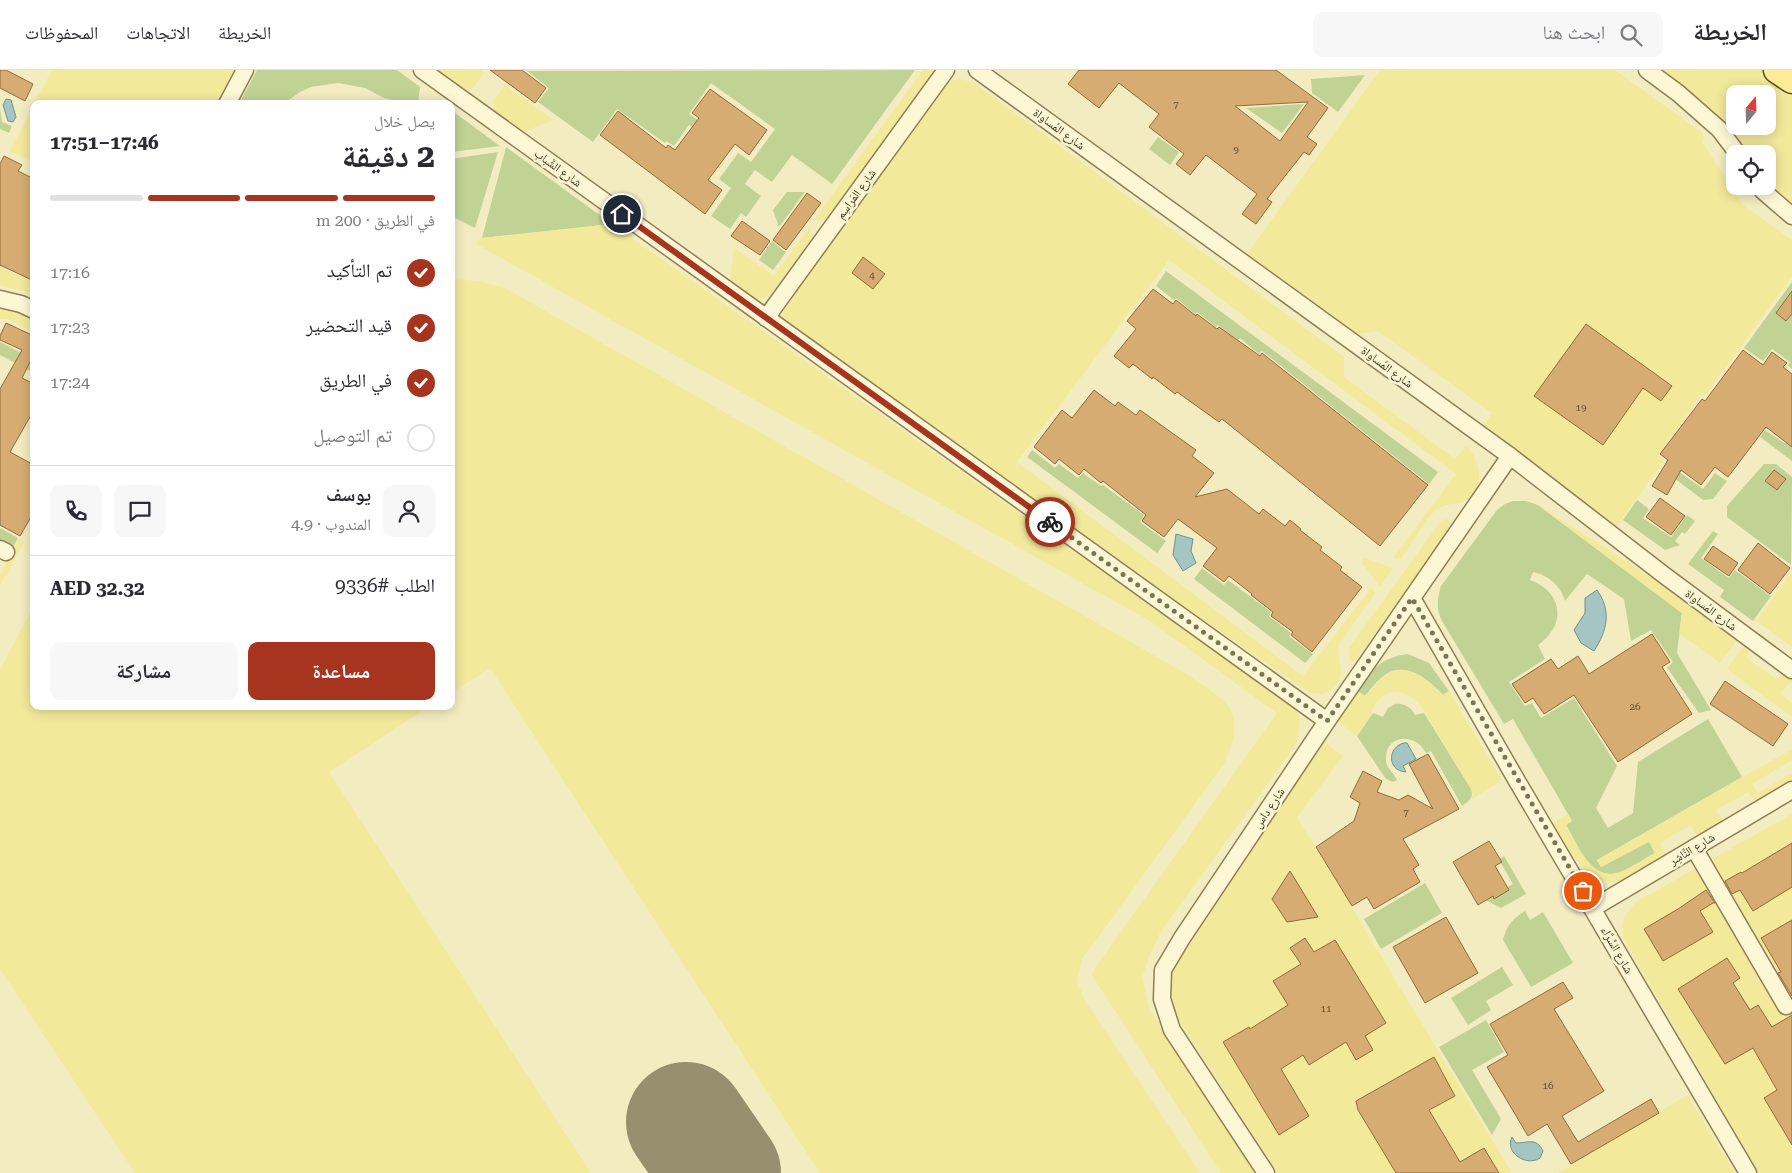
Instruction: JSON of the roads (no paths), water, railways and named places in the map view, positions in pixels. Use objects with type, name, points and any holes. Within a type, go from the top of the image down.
[{"type":"main road","points":[[1777,70],[1792,80]]},
{"type":"street","points":[[229,100],[245,70]]},
{"type":"street","name":"شارع الشَّباب","points":[[422,70],[1327,721]]},
{"type":"street","name":"شارع المَراسِم","points":[[766,318],[946,70]]},
{"type":"street","name":"شارع المُساواة","points":[[977,70],[1510,456],[1664,575],[1792,670]]},
{"type":"street","points":[[1647,70],[1678,93],[1719,128],[1731,145]]},
{"type":"street","points":[[1768,195],[1792,216]]},
{"type":"street","points":[[0,299],[30,308]]},
{"type":"street","name":"شارع داس","points":[[1266,1173],[1172,1030],[1162,999],[1163,970],[1182,938],[1327,721],[1510,456]]},
{"type":"street","name":"شارع السَّرَّاء","points":[[1412,598],[1748,1173]]},
{"type":"street","name":"شارع النَّاشِر","points":[[1593,908],[1792,790]]},
{"type":"street","points":[[1694,848],[1786,1006]]},
{"type":"water","points":[[6,99],[11,100],[16,117],[13,122],[8,121],[3,105]]},
{"type":"water","points":[[1176,534],[1193,539],[1191,551],[1196,563],[1183,571],[1173,555]]},
{"type":"water","points":[[1597,590],[1605,606],[1606,621],[1602,636],[1594,651],[1581,643],[1574,630],[1585,613],[1585,598]]},
{"type":"water","points":[[1407,743],[1416,759],[1403,766],[1406,772],[1395,768],[1392,759],[1394,749]]},
{"type":"water","points":[[1512,1137],[1516,1143],[1535,1142],[1538,1144],[1543,1151],[1540,1158],[1529,1161],[1518,1157],[1511,1148]]}]
